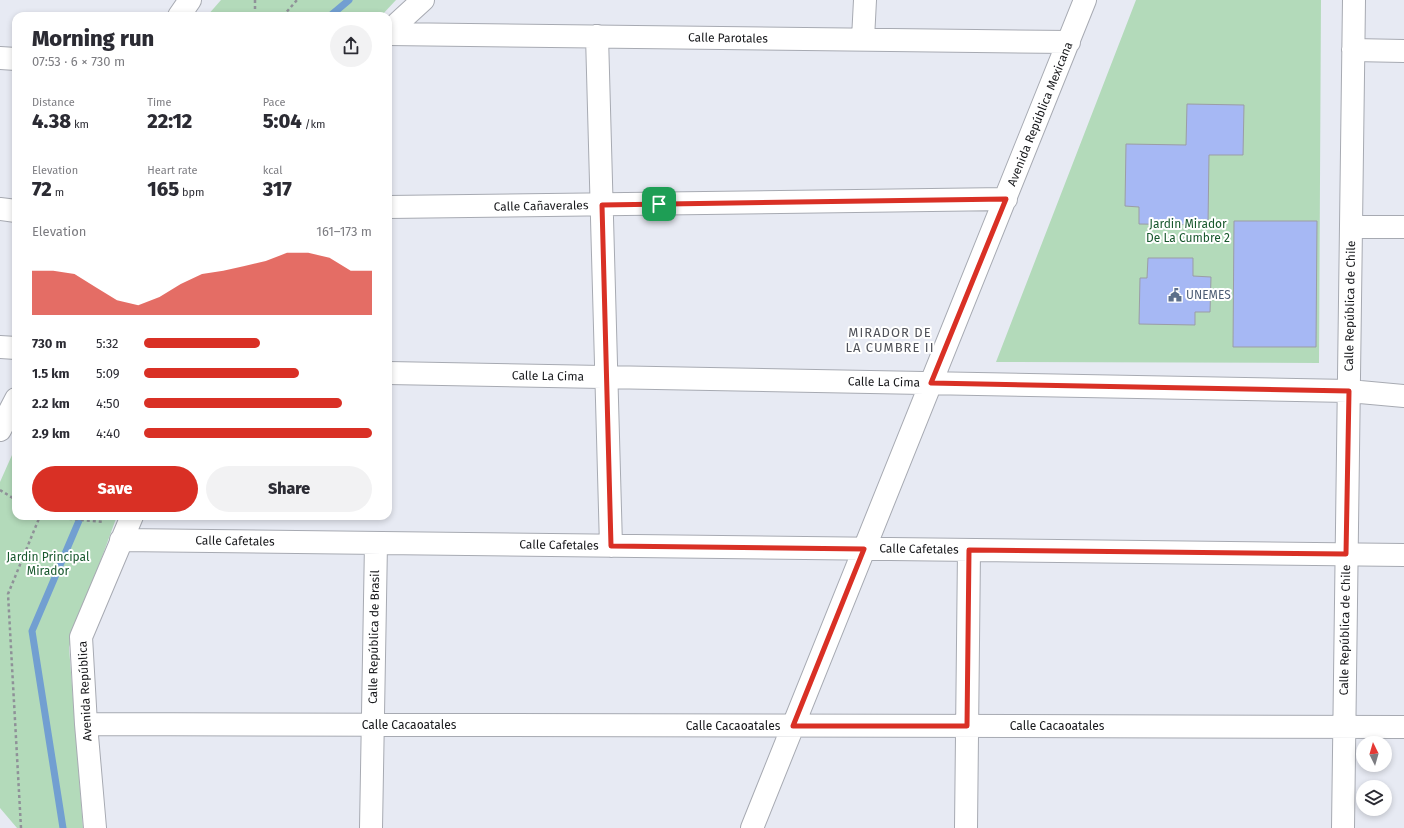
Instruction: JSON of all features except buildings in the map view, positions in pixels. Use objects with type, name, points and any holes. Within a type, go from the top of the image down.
[{"type":"street","points":[[182,12],[190,0]]},
{"type":"street","points":[[392,29],[422,0]]},
{"type":"street","points":[[864,39],[865,0]]},
{"type":"street","name":"Avenida República Mexicana","points":[[752,828],[1085,0]]},
{"type":"street","name":"Calle República de Chile","points":[[1343,828],[1354,0]]},
{"type":"street","name":"Calle Parotales","points":[[392,33],[1069,42]]},
{"type":"street","points":[[597,36],[611,546]]},
{"type":"street","points":[[1353,50],[1404,51]]},
{"type":"street","points":[[0,58],[12,59]]},
{"type":"street","name":"Calle Cañaverales","points":[[392,208],[1006,199]]},
{"type":"street","points":[[0,209],[12,210]]},
{"type":"street","points":[[1351,227],[1404,227]]},
{"type":"street","points":[[0,347],[12,348]]},
{"type":"street","name":"Calle La Cima","points":[[392,373],[1349,391],[1404,396]]},
{"type":"street","points":[[0,430],[12,407]]},
{"type":"street","name":"Calle Cafetales","points":[[127,527],[376,543],[1404,555]]},
{"type":"street","name":"Avenida República","points":[[95,828],[86,724],[81,637],[127,527]]},
{"type":"street","name":"Calle República de Brasil","points":[[370,828],[376,543]]},
{"type":"street","points":[[966,828],[969,550]]},
{"type":"street","name":"Calle Cacaoatales","points":[[86,724],[1404,727]]},
{"type":"path","points":[[255,0],[255,12]]},
{"type":"path","points":[[287,12],[298,0]]},
{"type":"path","points":[[0,490],[12,498]]},
{"type":"path","points":[[21,828],[8,594],[38,520]]},
{"type":"path","points":[[72,520],[127,527]]},
{"type":"green space","points":[[221,0],[396,0],[385,12],[210,12]]},
{"type":"green space","name":"Jardin Mirador De La Cumbre 2","points":[[1136,0],[1321,0],[1319,363],[996,362]]},
{"type":"green space","name":"Jardin Principal Mirador","points":[[12,455],[12,520],[116,520],[69,647],[83,828],[17,828],[0,808],[0,482]]},
{"type":"waterway","points":[[335,12],[349,0]]},
{"type":"waterway","points":[[63,828],[32,631],[79,520]]},
{"type":"place","name":"UNEMES","points":[[1175,295]]},
{"type":"district","name":"MIRADOR DE LA CUMBRE II","points":[[890,340]]},
{"type":"route","points":[[1006,199],[931,383],[1349,391],[1346,554],[969,550],[967,726],[793,726],[864,549],[611,546],[602,205],[659,204],[1006,199]]}]
